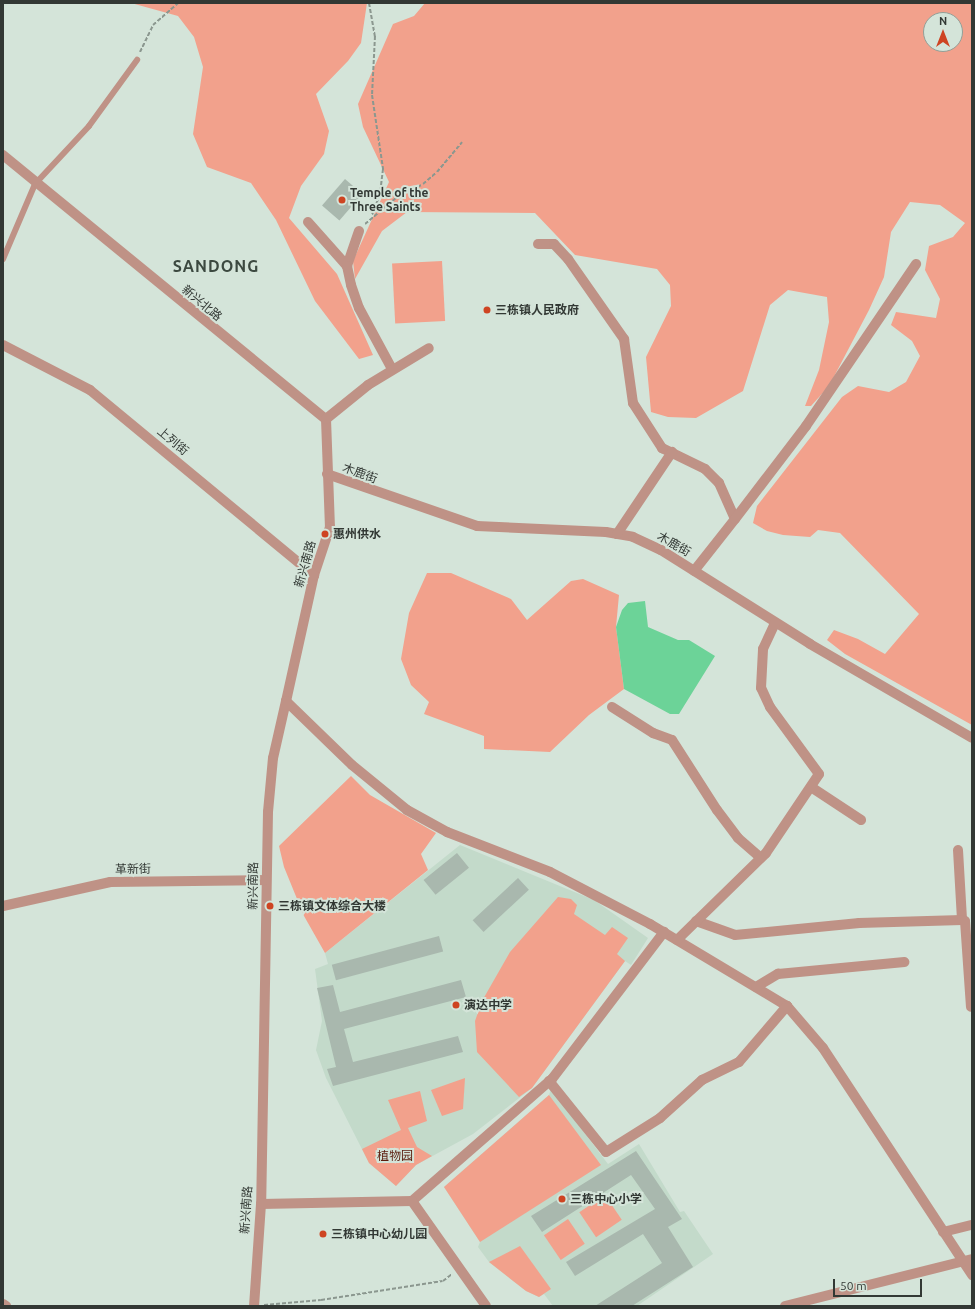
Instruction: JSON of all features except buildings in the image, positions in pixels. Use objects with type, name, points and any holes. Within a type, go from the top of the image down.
[{"type":"street","name":"新兴北路","points":[[3,155],[35,184],[326,419]]},
{"type":"street","points":[[308,222],[347,266],[359,308],[392,369]]},
{"type":"street","points":[[347,266],[359,231]]},
{"type":"street","points":[[538,244],[554,244],[568,259],[624,339],[633,403],[662,448],[705,469],[720,483],[736,519]]},
{"type":"street","points":[[694,571],[736,519],[806,426],[916,264]]},
{"type":"street","name":"上列街","points":[[3,345],[90,390],[314,575]]},
{"type":"street","points":[[327,474],[326,419],[392,369],[429,348]]},
{"type":"street","points":[[617,534],[672,452]]},
{"type":"street","name":"新兴南路","points":[[254,1306],[261,1204],[266,880],[273,758],[314,575],[330,527],[327,474]]},
{"type":"street","name":"木鹿街","points":[[327,474],[477,526],[617,534],[633,537],[661,550],[775,623],[972,738]]},
{"type":"street","points":[[677,940],[761,858],[820,774],[770,707],[762,688],[763,648],[775,623]]},
{"type":"street","points":[[286,701],[352,765],[407,810],[447,832],[550,872],[664,932],[787,1006],[823,1048],[943,1232],[968,1260],[972,1275]]},
{"type":"street","points":[[612,707],[653,733],[672,740],[717,810],[738,838],[761,858]]},
{"type":"street","points":[[811,787],[861,820]]},
{"type":"street","points":[[958,850],[962,920],[965,921],[971,1007]]},
{"type":"street","name":"革新街","points":[[3,906],[110,882],[266,880]]},
{"type":"street","points":[[696,921],[735,936],[859,923],[962,920]]},
{"type":"street","points":[[261,1204],[412,1201],[550,1081],[664,932]]},
{"type":"street","points":[[756,987],[778,974],[904,962]]},
{"type":"street","points":[[550,1081],[606,1152],[660,1118],[702,1080],[740,1062],[787,1006]]},
{"type":"street","points":[[412,1201],[486,1306]]},
{"type":"street","points":[[943,1232],[972,1225]]},
{"type":"street","points":[[785,1306],[968,1260]]},
{"type":"lane","points":[[3,259],[35,184],[89,126],[136,60]]},
{"type":"path","points":[[136,60],[153,25],[178,3]]},
{"type":"path","points":[[359,231],[372,215],[380,194],[383,169],[372,95],[375,36],[369,3]]},
{"type":"path","points":[[372,215],[423,184],[437,172],[462,142]]},
{"type":"path","points":[[254,1306],[308,1302],[443,1280],[460,1269]]},
{"type":"shaded area","points":[[645,601],[648,627],[678,640],[689,640],[715,656],[679,714],[670,714],[624,689],[616,627],[622,610],[628,603]]},
{"type":"shaded area","name":"演达中学","points":[[460,845],[594,900],[648,938],[631,965],[625,961],[532,1088],[473,1134],[416,1165],[396,1186],[369,1163],[326,1078],[316,1050],[322,1021],[315,969],[328,964],[325,953]]},
{"type":"shaded area","name":"三栋中心小学","points":[[551,1089],[608,1164],[639,1144],[680,1212],[684,1211],[713,1254],[637,1306],[553,1306],[544,1294],[539,1297],[526,1291],[489,1262],[478,1247],[480,1242],[444,1187],[549,1095]]},
{"type":"green space","points":[[131,3],[367,3],[361,43],[348,61],[316,94],[329,131],[324,154],[301,186],[289,218],[337,274],[373,355],[359,359],[315,301],[276,220],[251,183],[207,167],[193,134],[203,67],[194,37],[178,16]]},
{"type":"green space","points":[[425,3],[972,3],[972,725],[845,654],[827,640],[834,630],[858,639],[885,654],[919,614],[840,533],[818,530],[810,537],[783,535],[767,531],[753,523],[757,506],[842,397],[858,386],[889,392],[906,382],[920,356],[912,341],[891,325],[896,312],[936,318],[940,299],[925,270],[929,246],[953,237],[965,223],[940,205],[910,202],[891,232],[884,277],[869,310],[829,386],[811,406],[805,406],[819,370],[829,322],[827,297],[788,290],[770,305],[743,391],[696,418],[668,417],[651,412],[646,357],[671,306],[670,285],[657,269],[575,255],[535,213],[407,212],[382,231],[355,279],[353,261],[389,182],[363,127],[358,104],[393,24],[414,16]]},
{"type":"green space","points":[[442,261],[445,321],[395,324],[392,264]]},
{"type":"green space","points":[[427,573],[451,573],[511,599],[527,620],[571,581],[583,579],[619,595],[616,627],[624,689],[589,715],[550,752],[484,749],[484,736],[424,714],[429,702],[411,685],[401,659],[409,613]]},
{"type":"green space","points":[[351,776],[370,795],[436,833],[421,854],[428,870],[325,953],[304,916],[284,867],[279,846]]},
{"type":"green space","points":[[558,897],[571,899],[577,905],[574,914],[605,935],[612,927],[628,938],[617,954],[625,961],[532,1088],[519,1097],[477,1052],[475,1021],[482,1001],[510,952]]},
{"type":"green space","points":[[465,1078],[463,1109],[442,1116],[431,1090]]},
{"type":"green space","name":"植物园","points":[[420,1091],[427,1121],[408,1128],[417,1147],[432,1156],[416,1165],[396,1186],[369,1163],[362,1149],[401,1130],[388,1100]]},
{"type":"green space","points":[[549,1095],[601,1165],[480,1242],[444,1187]]},
{"type":"green space","points":[[605,1195],[622,1220],[596,1237],[579,1212]]},
{"type":"green space","points":[[568,1219],[585,1244],[561,1260],[544,1235]]},
{"type":"green space","points":[[520,1246],[551,1289],[539,1297],[526,1291],[489,1262]]},
{"type":"place","name":"Temple of the Three Saints","points":[[342,200]]},
{"type":"place","name":"三栋镇人民政府","points":[[487,310]]},
{"type":"place","name":"惠州供水","points":[[325,534]]},
{"type":"place","name":"三栋镇文体综合大楼","points":[[270,906]]},
{"type":"place","name":"演达中学","points":[[456,1005]]},
{"type":"place","name":"三栋中心小学","points":[[562,1199]]},
{"type":"place","name":"三栋镇中心幼儿园","points":[[323,1234]]},
{"type":"district","name":"SANDONG","points":[[216,266]]}]
